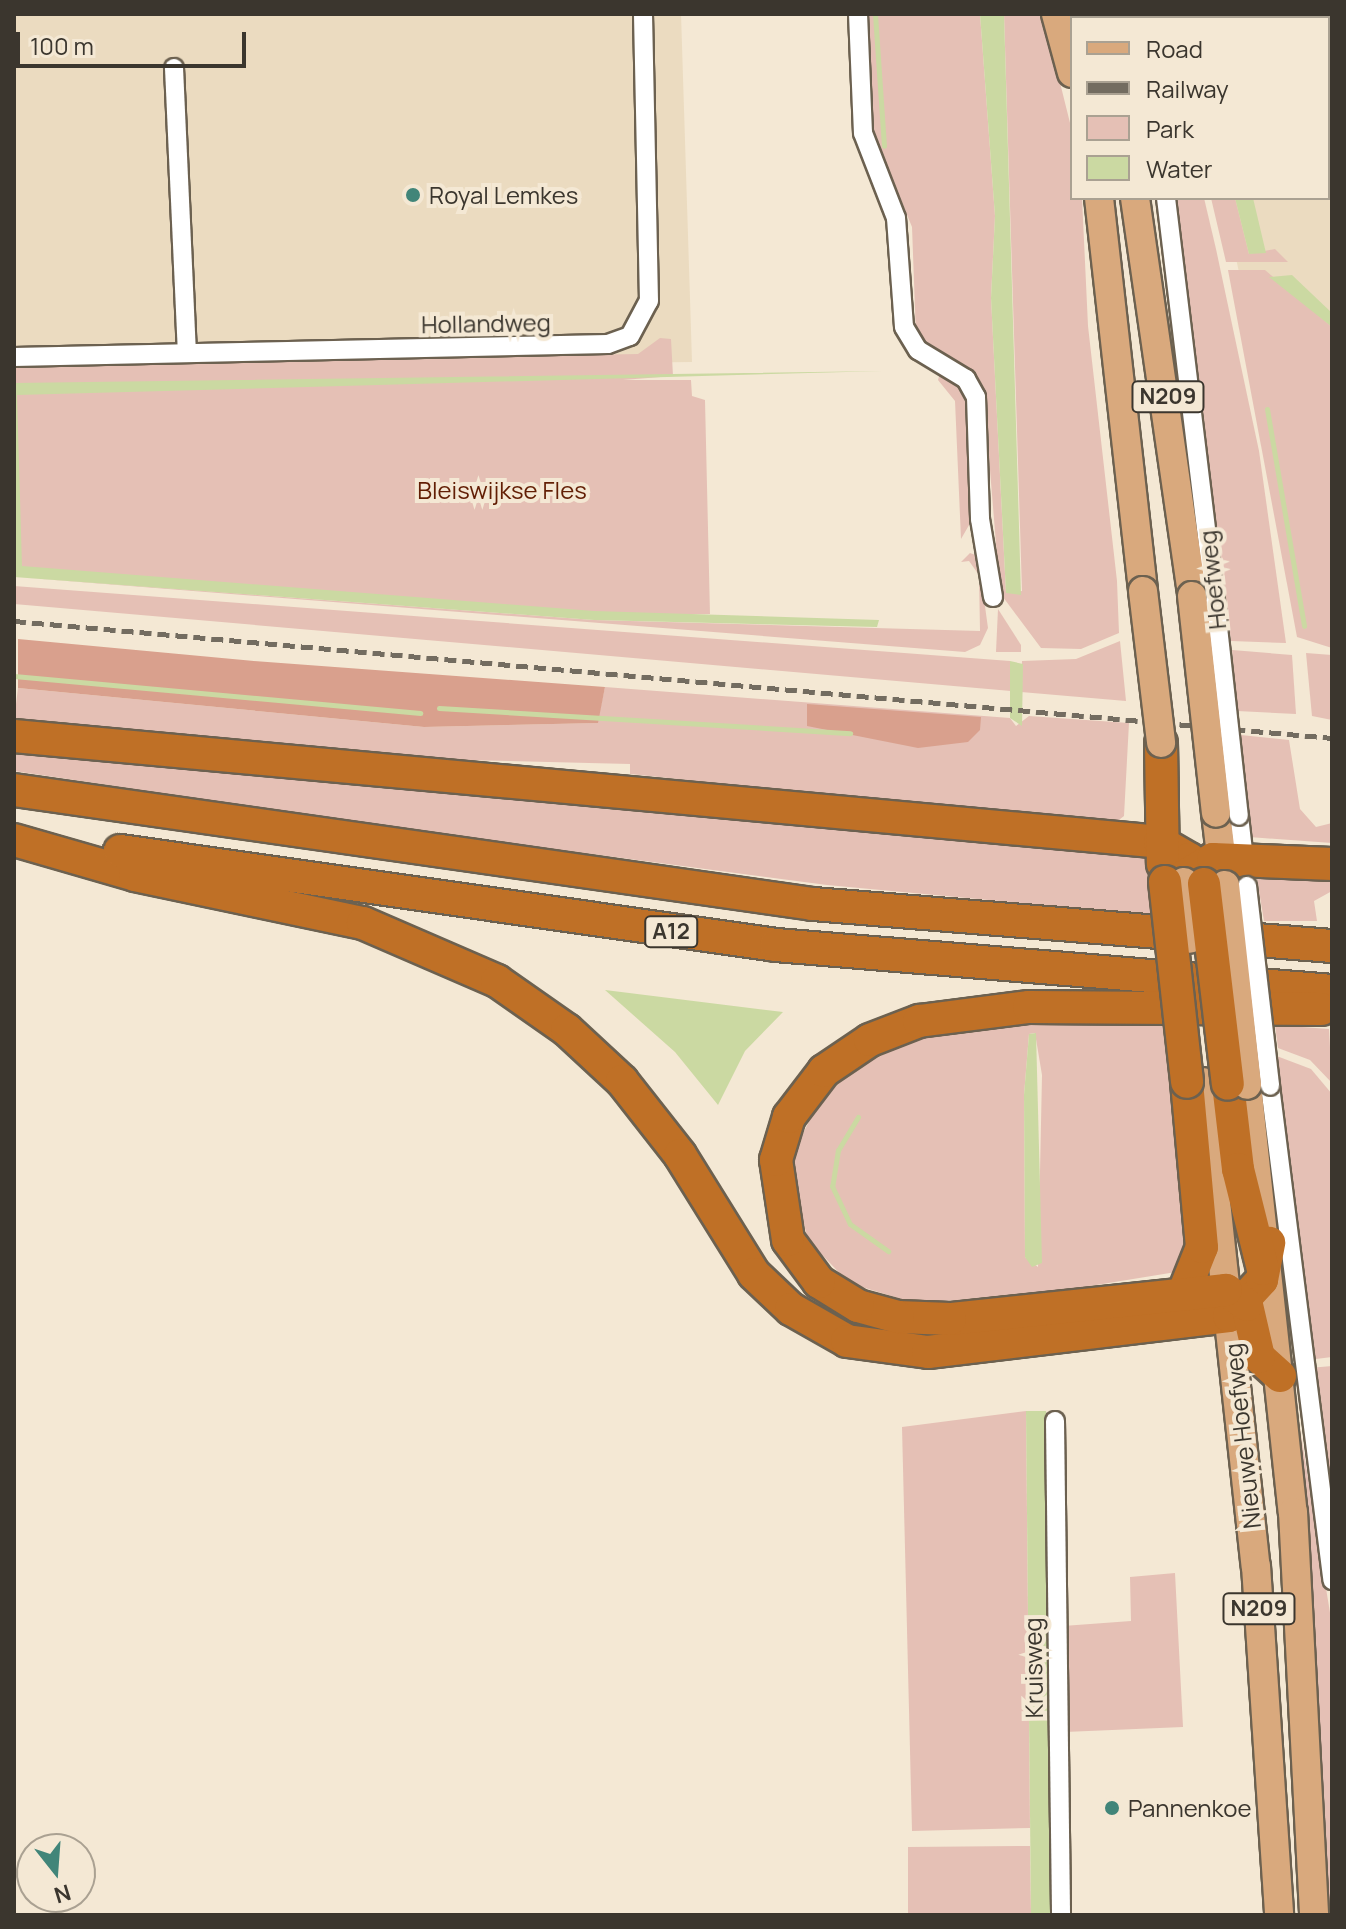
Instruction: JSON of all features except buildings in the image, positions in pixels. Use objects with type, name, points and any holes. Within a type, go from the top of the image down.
[{"type":"highway","points":[[14,736],[1121,840],[1201,870],[1332,864]]},
{"type":"highway","name":"N209","points":[[1161,743],[1160,809],[1201,870],[1238,1169],[1247,1296],[1276,1363]]},
{"type":"highway","name":"A12","points":[[14,790],[813,904],[1332,946]]},
{"type":"highway","points":[[1121,840],[1160,809]]},
{"type":"highway","name":"A12","points":[[14,838],[734,940],[1332,991]]},
{"type":"highway","name":"A12","points":[[14,838],[135,875],[363,923],[497,981],[616,1075],[667,1136],[754,1274],[791,1309],[847,1341],[928,1352],[1247,1296]]},
{"type":"highway","points":[[1247,1296],[1184,1292],[950,1319],[858,1306],[813,1276],[785,1233],[775,1184],[783,1131],[805,1091],[834,1063],[881,1034],[937,1017],[1048,1007],[1332,1009]]},
{"type":"highway","name":"N209","points":[[1184,1292],[1202,1247],[1227,1084]]},
{"type":"highway","name":"N209","points":[[1247,1296],[1269,1243]]},
{"type":"main road","points":[[1056,14],[1070,66]]},
{"type":"main road","name":"N209","points":[[1099,200],[1161,743]]},
{"type":"main road","name":"Hoefweg","points":[[1135,200],[1203,598],[1228,814],[1201,870],[1190,958]]},
{"type":"main road","name":"Hoefweg","points":[[1201,870],[1245,961]]},
{"type":"main road","name":"Nieuwe Hoefweg","points":[[1190,958],[1269,1243]]},
{"type":"main road","name":"Nieuwe Hoefweg","points":[[1227,1084],[1245,961]]},
{"type":"main road","name":"Nieuwe Hoefweg","points":[[1276,1363],[1237,1390],[1279,1915]]},
{"type":"main road","name":"Nieuwe Hoefweg","points":[[1276,1363],[1314,1915]]},
{"type":"street","name":"Hollandweg","points":[[14,357],[608,344],[630,336],[649,301],[643,14]]},
{"type":"street","points":[[858,14],[863,133],[896,218],[904,327],[918,350],[966,379],[976,397],[980,519],[993,597]]},
{"type":"street","points":[[174,68],[187,353]]},
{"type":"street","name":"Hoefweg","points":[[1166,200],[1203,598]]},
{"type":"street","name":"Nieuwe Hoefweg","points":[[1227,1084],[1276,1363],[1332,1580]]},
{"type":"street","name":"Kruisweg","points":[[1055,1421],[1061,1915]]},
{"type":"shaded area","points":[[14,14],[681,14],[692,362],[14,370]]},
{"type":"shaded area","points":[[1190,14],[1332,14],[1332,632],[1316,630],[1223,200],[1330,200],[1330,16]]},
{"type":"shaded area","points":[[18,639],[254,661],[605,687],[598,723],[424,727],[18,688]]},
{"type":"shaded area","points":[[807,704],[981,717],[980,730],[968,742],[918,748],[807,726]]},
{"type":"green space","points":[[866,14],[980,14],[995,216],[991,298],[1006,593],[1022,591],[1004,14],[1043,14],[1070,123],[1070,200],[1082,200],[1088,326],[1117,581],[1119,633],[1081,649],[1041,648],[1000,593],[984,396],[970,370],[916,336],[912,227],[869,121]]},
{"type":"green space","points":[[1175,200],[1204,200],[1259,451],[1286,643],[1231,641]]},
{"type":"green space","points":[[1211,200],[1236,200],[1249,254],[1275,249],[1288,262],[1226,262]]},
{"type":"green space","points":[[1228,270],[1265,270],[1332,327],[1332,648],[1297,637]]},
{"type":"green space","name":"Bleiswijkse Fles","points":[[660,338],[671,339],[673,376],[623,380],[691,380],[692,396],[705,400],[710,614],[623,615],[14,567],[14,365],[638,354]]},
{"type":"green space","points":[[940,373],[967,395],[972,520],[961,539],[955,401],[938,380]]},
{"type":"green space","points":[[970,553],[978,556],[988,628],[980,645],[965,652],[17,577],[594,620],[980,631],[979,575],[969,561],[961,562]]},
{"type":"green space","points":[[14,586],[1010,661],[1011,691],[14,604]]},
{"type":"green space","points":[[998,609],[1021,645],[1021,652],[996,652]]},
{"type":"green space","points":[[1120,641],[1126,701],[1021,692],[1022,661],[1076,659]]},
{"type":"green space","points":[[1232,650],[1292,655],[1296,714],[1237,711]]},
{"type":"green space","points":[[1306,653],[1332,655],[1332,720],[1312,716]]},
{"type":"green space","points":[[605,687],[1010,718],[1016,726],[1029,716],[1129,723],[1124,816],[1115,823],[1042,818],[630,774],[630,764],[464,760],[14,720],[18,688],[424,727],[597,723]]},
{"type":"green space","points":[[1241,735],[1289,740],[1300,809],[1316,827],[1332,823],[1332,843],[1249,837]]},
{"type":"green space","points":[[14,744],[1154,851],[1160,916],[827,885],[395,828],[14,771]]},
{"type":"green space","points":[[1256,873],[1332,877],[1332,891],[1314,901],[1317,921],[1264,921]]},
{"type":"green space","points":[[1169,1022],[1192,1240],[1176,1272],[1035,1295],[914,1303],[849,1283],[808,1240],[791,1173],[796,1147],[820,1100],[859,1065],[928,1035],[1003,1024]],"holes":[[[1035,1033],[1042,1075],[1038,1267],[1025,1257],[1024,1095],[1029,1034]]]},
{"type":"green space","points":[[1275,1025],[1329,1029],[1332,1083],[1310,1060],[1278,1048]]},
{"type":"green space","points":[[1274,1055],[1311,1069],[1332,1094],[1332,1357],[1308,1360]]},
{"type":"green space","points":[[1332,1366],[1332,1526],[1309,1368]]},
{"type":"green space","points":[[1294,1392],[1332,1625],[1332,1915],[1326,1915]]},
{"type":"green space","points":[[1026,1411],[1030,1828],[912,1831],[902,1427]]},
{"type":"green space","points":[[1175,1573],[1183,1727],[1065,1732],[1063,1626],[1131,1621],[1130,1577]]},
{"type":"green space","points":[[1030,1846],[1031,1915],[908,1915],[908,1847]]},
{"type":"water","points":[[980,14],[1004,14],[1021,595],[1006,593],[991,298],[995,216]]},
{"type":"water","points":[[1236,200],[1253,200],[1266,253],[1249,254]]},
{"type":"water","points":[[1292,275],[1332,313],[1332,327],[1269,277]]},
{"type":"water","points":[[883,371],[17,395],[22,566],[594,611],[879,620],[877,627],[594,620],[14,577],[14,383]]},
{"type":"water","points":[[1010,661],[1023,664],[1022,726],[1010,718]]},
{"type":"water","points":[[605,990],[783,1012],[745,1051],[718,1105],[675,1052]]},
{"type":"water","points":[[1036,1033],[1042,1263],[1032,1267],[1025,1257],[1024,1095],[1029,1034]]},
{"type":"water","points":[[1026,1411],[1046,1411],[1052,1915],[1031,1915]]},
{"type":"waterway","points":[[875,14],[884,146]]},
{"type":"waterway","points":[[1267,409],[1304,626]]},
{"type":"waterway","points":[[14,676],[420,713]]},
{"type":"waterway","points":[[439,708],[850,733]]},
{"type":"waterway","points":[[858,1117],[838,1150],[832,1186],[850,1224],[888,1251]]},
{"type":"railway","points":[[14,621],[1332,738]]},
{"type":"place","name":"Royal Lemkes","points":[[413,195]]},
{"type":"place","name":"Pannenkoe","points":[[1112,1808]]}]
